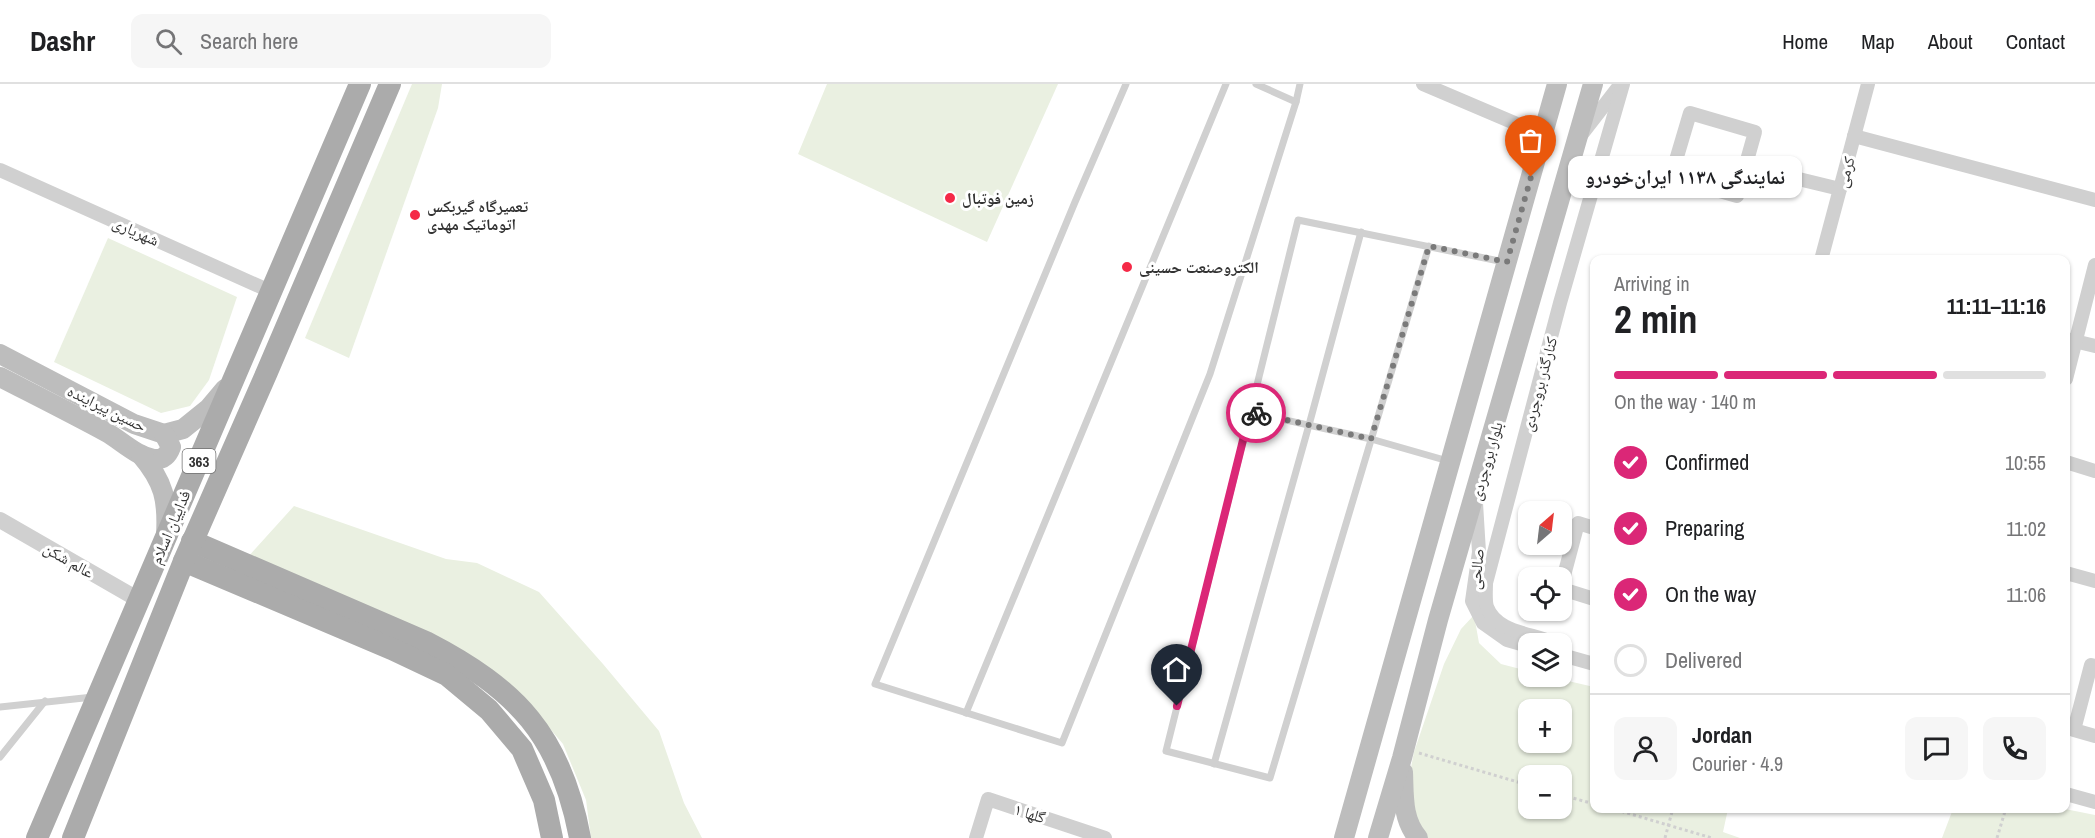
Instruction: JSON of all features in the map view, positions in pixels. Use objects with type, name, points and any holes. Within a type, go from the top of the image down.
[{"type":"main road","name":"فداییان اسلام","points":[[37,838],[360,84]]},
{"type":"main road","name":"فداییان اسلام","points":[[73,838],[188,551],[390,84]]},
{"type":"main road","name":"بلوار بروجردی","points":[[1344,838],[1557,84]]},
{"type":"main road","name":"بلوار بروجردی","points":[[1378,838],[1408,755],[1438,620],[1476,496],[1593,84]]},
{"type":"main road","name":"حسین پیراینده","points":[[0,354],[134,424],[164,434],[183,429],[209,408],[235,377]]},
{"type":"main road","name":"حسین پیراینده","points":[[0,377],[109,434],[141,454]]},
{"type":"main road","points":[[141,454],[156,459],[164,458],[169,454],[171,447],[164,434]]},
{"type":"main road","points":[[141,454],[156,472],[162,488],[167,514],[165,539]]},
{"type":"main road","points":[[188,551],[447,675],[489,710],[522,749],[544,800],[552,838]]},
{"type":"main road","points":[[188,551],[426,642],[459,659],[499,687],[527,715],[543,737],[562,772],[574,808],[579,838]]},
{"type":"main road","points":[[1408,755],[1405,815],[1411,830],[1418,838]]},
{"type":"street","points":[[1423,84],[1543,135]]},
{"type":"street","points":[[1577,140],[1622,84]]},
{"type":"street","name":"کنارگذر بروجردی","points":[[1521,633],[1498,621],[1487,607],[1486,584],[1560,303],[1622,84]]},
{"type":"street","name":"کرمی","points":[[1822,255],[1868,84]]},
{"type":"street","points":[[1690,113],[1755,132],[1745,166],[1737,196],[1671,177],[1690,113]]},
{"type":"street","points":[[1854,136],[2095,200]]},
{"type":"street","points":[[1745,166],[1840,189]]},
{"type":"street","name":"شهریاری","points":[[0,170],[272,292]]},
{"type":"street","points":[[2095,265],[2070,340],[2095,346]]},
{"type":"street","points":[[2070,463],[2095,471]]},
{"type":"street","name":"صالحی","points":[[1476,496],[1479,552],[1473,601],[1483,623],[1507,640],[1518,643]]},
{"type":"street","name":"عالم شکن","points":[[0,520],[139,600]]},
{"type":"street","points":[[1566,567],[1578,523],[1590,527]]},
{"type":"street","points":[[2070,574],[2095,581]]},
{"type":"street","points":[[1572,592],[1590,598]]},
{"type":"street","points":[[1572,653],[1589,663]]},
{"type":"street","points":[[1572,658],[1589,663]]},
{"type":"street","points":[[2095,666],[2091,665],[2074,730],[2095,736]]},
{"type":"street","points":[[2070,795],[2095,802]]},
{"type":"street","name":"گلها ۱","points":[[976,838],[988,799],[1105,838]]},
{"type":"lane","points":[[1126,84],[875,684],[1062,743],[1210,374],[1300,84]]},
{"type":"lane","points":[[966,713],[1226,84]]},
{"type":"lane","points":[[1256,84],[1296,102]]},
{"type":"lane","points":[[1429,246],[1270,778],[1166,751],[1299,219],[1507,262]]},
{"type":"lane","points":[[1214,764],[1361,232]]},
{"type":"lane","points":[[1250,412],[1371,439],[1450,462]]},
{"type":"lane","points":[[0,707],[97,697]]},
{"type":"lane","points":[[0,757],[45,701]]},
{"type":"path","points":[[1408,755],[1518,782]]},
{"type":"path","points":[[1572,798],[1590,803]]},
{"type":"path","points":[[1627,813],[1712,838]]},
{"type":"path","points":[[1665,838],[1671,813]]},
{"type":"path","points":[[1997,838],[2004,813]]},
{"type":"green space","points":[[412,84],[442,84],[438,108],[349,358],[305,338]]},
{"type":"green space","name":"زمین فوتبال","points":[[827,84],[1058,84],[987,242],[798,154]]},
{"type":"green space","points":[[108,238],[237,297],[209,380],[190,406],[161,413],[54,362]]},
{"type":"green space","points":[[294,506],[446,559],[477,563],[539,592],[659,731],[684,803],[702,838],[591,838],[586,800],[563,744],[523,697],[247,558]]},
{"type":"green space","points":[[1474,615],[1479,643],[1501,664],[1518,668],[1518,687],[1572,687],[1572,682],[1590,686],[1590,813],[1727,813],[1723,832],[1740,838],[1427,838],[1415,823],[1407,788],[1414,752],[1444,664],[1461,629]]},
{"type":"green space","points":[[2070,810],[2095,815],[2095,838],[1942,838],[1951,813],[2070,813]]},
{"type":"way so far","points":[[1256,413],[1371,439],[1429,246],[1507,262],[1531,177]]},
{"type":"place","name":"نمایندگی ۱۱۳۸ ایران‌خودرو","points":[[1531,177]]},
{"type":"place","name":"زمین فوتبال","points":[[950,198]]},
{"type":"place","name":"تعمیرگاه گیربکس اتوماتیک مهدی","points":[[415,215]]},
{"type":"place","name":"الکتروصنعت حسینی","points":[[1127,267]]},
{"type":"route","points":[[1177,706],[1250,412],[1256,413]]}]
